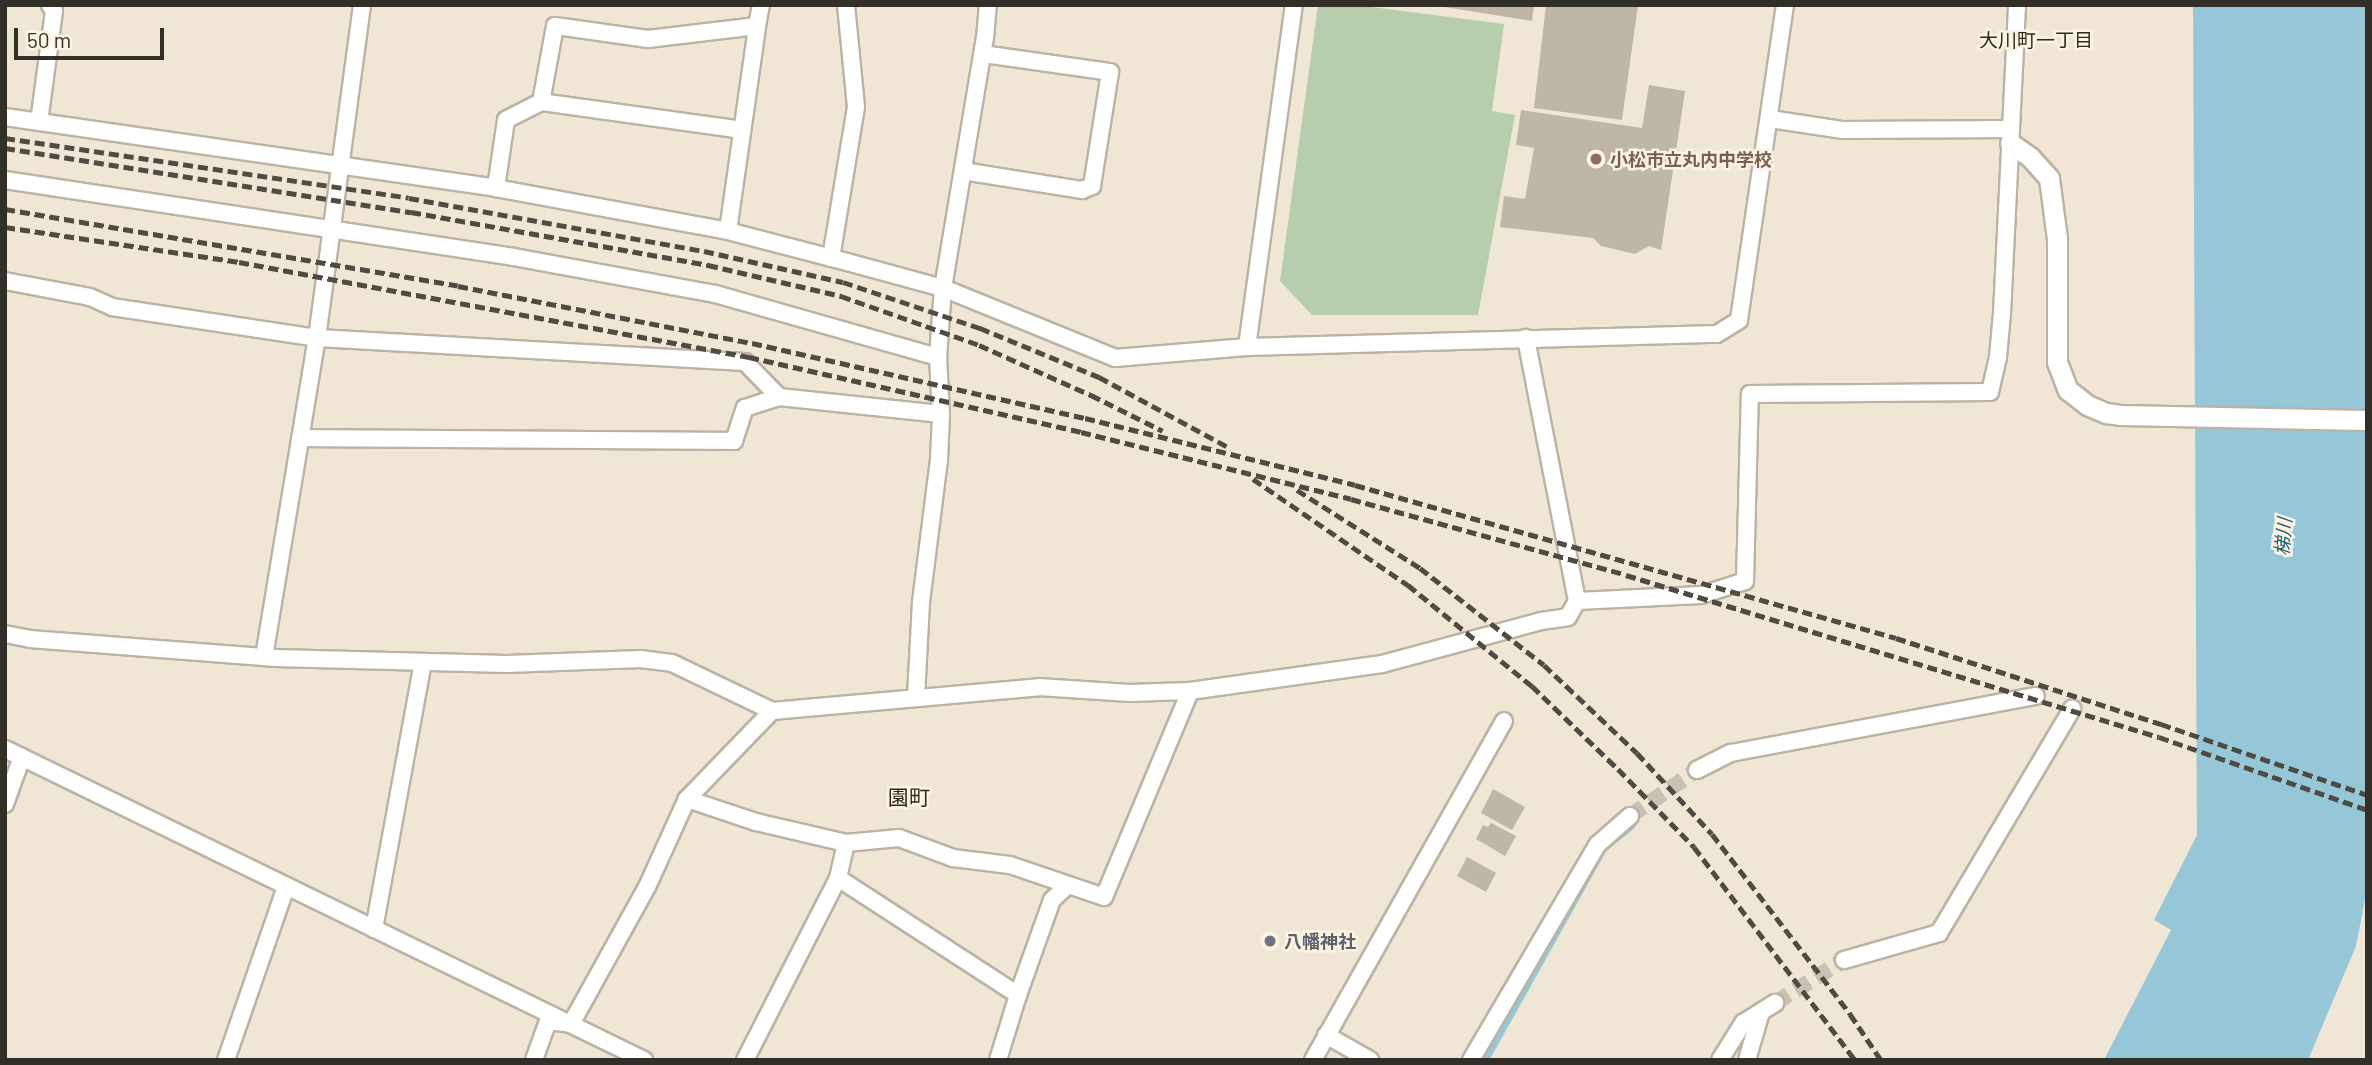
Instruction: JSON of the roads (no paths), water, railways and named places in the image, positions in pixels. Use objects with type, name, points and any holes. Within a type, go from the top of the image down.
[{"type":"street","points":[[39,122],[54,11],[50,5]]},
{"type":"street","points":[[264,657],[317,338],[362,5]]},
{"type":"street","points":[[728,231],[761,5]]},
{"type":"street","points":[[831,258],[856,107],[846,5]]},
{"type":"street","points":[[916,697],[921,602],[939,460],[941,414],[938,357],[943,288],[983,54],[988,5]]},
{"type":"street","points":[[1247,347],[1294,5]]},
{"type":"street","points":[[5,117],[341,168],[496,188],[728,231],[943,288],[1115,358],[1247,347],[1717,334],[1739,320],[1785,5]]},
{"type":"street","points":[[1577,601],[1701,595],[1745,581],[1750,394],[1990,392],[1998,357],[2002,313],[2017,5]]},
{"type":"street","points":[[541,102],[555,26],[648,39],[757,26]]},
{"type":"street","points":[[963,171],[1082,190],[1092,186],[1110,72],[983,54]]},
{"type":"street","points":[[496,188],[506,120],[541,102],[742,130]]},
{"type":"street","points":[[1770,119],[1843,130],[2010,136],[2049,178],[2057,239],[2057,362],[2068,390],[2087,405],[2106,413],[2120,415],[2367,420]]},
{"type":"street","points":[[5,180],[514,257],[715,294],[938,357]]},
{"type":"street","points":[[5,281],[90,297],[112,307],[317,338],[745,362],[779,397]]},
{"type":"street","points":[[5,634],[30,639],[264,657],[507,664],[640,659],[672,663],[772,711],[1039,687],[1130,693],[1191,691],[1382,664],[1541,621],[1568,617],[1577,601],[1526,338]]},
{"type":"street","points":[[300,438],[734,441],[745,408],[779,397],[941,414]]},
{"type":"street","points":[[374,929],[423,662]]},
{"type":"street","points":[[687,799],[756,821],[846,843],[899,838],[953,858],[1010,865],[1104,897],[1191,691]]},
{"type":"street","points":[[1697,770],[1731,753],[2036,695]]},
{"type":"street","points":[[1843,960],[1939,933],[2072,709]]},
{"type":"street","points":[[570,1024],[647,887],[687,799],[772,711]]},
{"type":"street","points":[[1313,1060],[1504,721]]},
{"type":"street","points":[[5,749],[644,1060]]},
{"type":"street","points":[[5,804],[22,757]]},
{"type":"street","points":[[1471,1060],[1597,845],[1630,816]]},
{"type":"street","points":[[745,1060],[838,878],[846,843]]},
{"type":"street","points":[[838,878],[1017,995]]},
{"type":"street","points":[[998,1060],[1017,995],[1052,900],[1067,886]]},
{"type":"street","points":[[226,1060],[286,887]]},
{"type":"street","points":[[1720,1060],[1743,1023],[1768,1008],[1747,1060]]},
{"type":"street","points":[[534,1060],[548,1021],[570,1024]]},
{"type":"street","points":[[1326,1035],[1370,1060]]},
{"type":"water","name":"梯川","points":[[2193,5],[2367,5],[2367,889],[2356,946],[2308,1060],[2104,1060],[2171,930],[2154,920],[2197,835]]},
{"type":"waterway","points":[[1486,1060],[1604,849],[1632,826]]},
{"type":"tunnel","points":[[1630,816],[1697,770]]},
{"type":"tunnel","points":[[1775,1003],[1844,960]]},
{"type":"railway","points":[[5,138],[409,198],[704,251],[843,282],[980,328],[1099,377],[1228,447]]},
{"type":"railway","points":[[5,148],[411,212],[708,265],[841,296],[979,345],[1091,395],[1163,431]]},
{"type":"railway","points":[[5,209],[458,286],[752,343],[1085,418],[1355,485],[1896,638],[2161,724],[2367,795]]},
{"type":"railway","points":[[5,227],[239,262],[749,357],[1081,432],[1351,499],[1626,575],[2159,737],[2367,810]]},
{"type":"railway","points":[[1253,479],[1408,585],[1532,686],[1694,847],[1855,1060]]},
{"type":"railway","points":[[1297,490],[1420,568],[1544,665],[1637,753],[1712,834],[1850,1014],[1881,1060]]},
{"type":"place","name":"小松市立丸内中学校","points":[[1596,159]]},
{"type":"place","name":"八幡神社","points":[[1270,941]]},
{"type":"district","name":"大川町一丁目","points":[[2036,40]]},
{"type":"district","name":"園町","points":[[909,797]]}]
